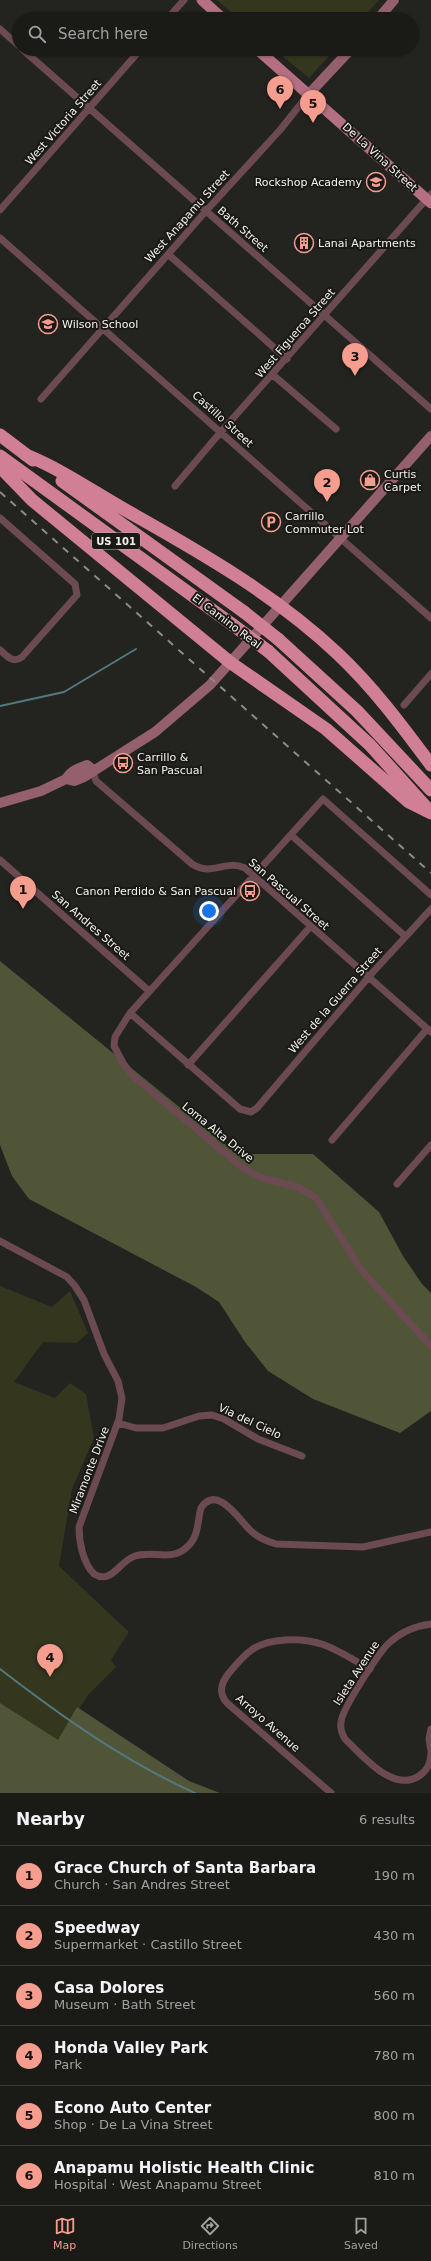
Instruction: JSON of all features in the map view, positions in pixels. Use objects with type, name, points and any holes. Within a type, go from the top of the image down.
[{"type":"highway","name":"El Camino Real","points":[[0,435],[26,456],[244,612],[278,639],[357,711],[431,790]]},
{"type":"highway","name":"El Camino Real","points":[[0,456],[268,651],[370,745],[431,813]]},
{"type":"highway","points":[[26,456],[53,466],[284,601],[357,673],[391,712],[431,765]]},
{"type":"highway","points":[[0,467],[32,500],[231,663],[326,729],[409,802],[431,813]]},
{"type":"main road","points":[[202,0],[216,12]]},
{"type":"main road","points":[[384,12],[394,0]]},
{"type":"main road","name":"De La Vina Street","points":[[265,56],[430,199]]},
{"type":"main road","name":"West Anapamu Street","points":[[308,95],[344,56]]},
{"type":"main road","points":[[0,803],[42,791],[66,779],[70,772],[87,765],[92,769],[128,750],[174,717],[231,663],[284,601],[300,585],[431,436]]},
{"type":"street","points":[[173,12],[184,0]]},
{"type":"street","points":[[0,29],[12,40]]},
{"type":"street","name":"Bath Street","points":[[30,56],[431,410]]},
{"type":"street","name":"West Victoria Street","points":[[0,210],[135,56]]},
{"type":"street","name":"West Anapamu Street","points":[[41,399],[206,211],[275,136],[308,95]]},
{"type":"street","name":"West Figueroa Street","points":[[175,486],[221,432],[430,199]]},
{"type":"street","name":"Castillo Street","points":[[0,238],[431,618]]},
{"type":"street","points":[[169,254],[287,359]]},
{"type":"street","points":[[273,375],[336,429]]},
{"type":"street","points":[[0,518],[76,588],[77,595],[22,657],[16,660],[0,650]]},
{"type":"street","points":[[404,705],[431,674]]},
{"type":"street","name":"San Pascual Street","points":[[92,769],[96,781],[192,864],[202,869],[209,870],[234,864],[245,868],[310,927],[370,977],[429,1031]]},
{"type":"street","points":[[310,927],[188,1065],[130,1013],[323,799],[431,895]]},
{"type":"street","points":[[291,835],[405,936]]},
{"type":"street","name":"San Andres Street","points":[[0,860],[149,991]]},
{"type":"street","name":"West de la Guerra Street","points":[[188,1065],[243,1111],[251,1112],[257,1108],[405,936],[431,909]]},
{"type":"street","name":"Loma Alta Drive","points":[[130,1013],[114,1041],[115,1050],[132,1075],[235,1162],[262,1178],[302,1188],[316,1198],[362,1271],[431,1346]]},
{"type":"street","points":[[332,1140],[429,1031]]},
{"type":"street","points":[[397,1184],[431,1145]]},
{"type":"street","name":"Miramonte Drive","points":[[0,1241],[66,1278],[80,1292],[104,1354],[118,1380],[122,1398],[118,1424],[79,1526],[79,1534],[89,1568],[98,1576],[109,1576],[123,1563],[135,1556],[152,1554],[172,1556],[182,1552],[188,1547],[196,1534],[201,1508],[210,1501],[218,1501],[227,1504],[251,1532],[266,1541],[276,1544],[363,1547],[431,1532]]},
{"type":"street","name":"Via del Cielo","points":[[118,1424],[136,1428],[163,1428],[200,1416],[212,1415],[224,1419],[258,1439],[302,1456]]},
{"type":"street","name":"Isleta Avenue","points":[[431,1624],[419,1626],[398,1636],[384,1649],[370,1668],[342,1717],[341,1729],[345,1739],[389,1777],[401,1781],[410,1780],[422,1775],[429,1764],[431,1752],[429,1739],[431,1729]]},
{"type":"street","name":"Arroyo Avenue","points":[[331,1793],[227,1703],[222,1694],[222,1686],[225,1678],[247,1652],[270,1641],[299,1639],[315,1641],[370,1668]]},
{"type":"green space","points":[[217,0],[379,0],[368,12],[231,12]]},
{"type":"green space","points":[[282,56],[329,56],[309,78]]},
{"type":"green space","points":[[0,961],[237,1154],[313,1154],[379,1212],[403,1256],[422,1284],[431,1293],[431,1411],[400,1433],[313,1399],[268,1371],[245,1342],[219,1302],[196,1287],[29,1199],[12,1176],[0,1145]]},
{"type":"green space","points":[[0,1286],[52,1307],[70,1291],[88,1333],[77,1343],[43,1342],[14,1382],[55,1398],[70,1383],[86,1394],[94,1438],[72,1489],[59,1566],[129,1632],[111,1660],[116,1667],[88,1695],[71,1722],[144,1767],[0,1752]]},
{"type":"green space","points":[[0,1703],[58,1740],[77,1707],[189,1781],[220,1793],[0,1793]]},
{"type":"waterway","points":[[0,706],[64,692],[136,649]]},
{"type":"waterway","points":[[0,1669],[46,1704],[94,1737],[143,1767],[195,1793]]},
{"type":"railway","points":[[0,492],[431,873]]},
{"type":"place","name":"Anapamu Holistic Health Clinic","points":[[280,109]]},
{"type":"place","name":"Econo Auto Center","points":[[313,123]]},
{"type":"place","name":"Rockshop Academy","points":[[376,182]]},
{"type":"place","name":"Lanai Apartments","points":[[304,243]]},
{"type":"place","name":"Wilson School","points":[[48,324]]},
{"type":"place","name":"Casa Dolores","points":[[355,376]]},
{"type":"place","name":"Curtis Carpet","points":[[370,480]]},
{"type":"place","name":"Speedway","points":[[327,502]]},
{"type":"place","name":"Carrillo Commuter Lot","points":[[271,522]]},
{"type":"place","name":"Carrillo & San Pascual","points":[[123,763]]},
{"type":"place","name":"Canon Perdido & San Pascual","points":[[250,891]]},
{"type":"place","name":"Grace Church of Santa Barbara","points":[[23,909]]},
{"type":"place","name":"Honda Valley Park","points":[[50,1677]]}]
